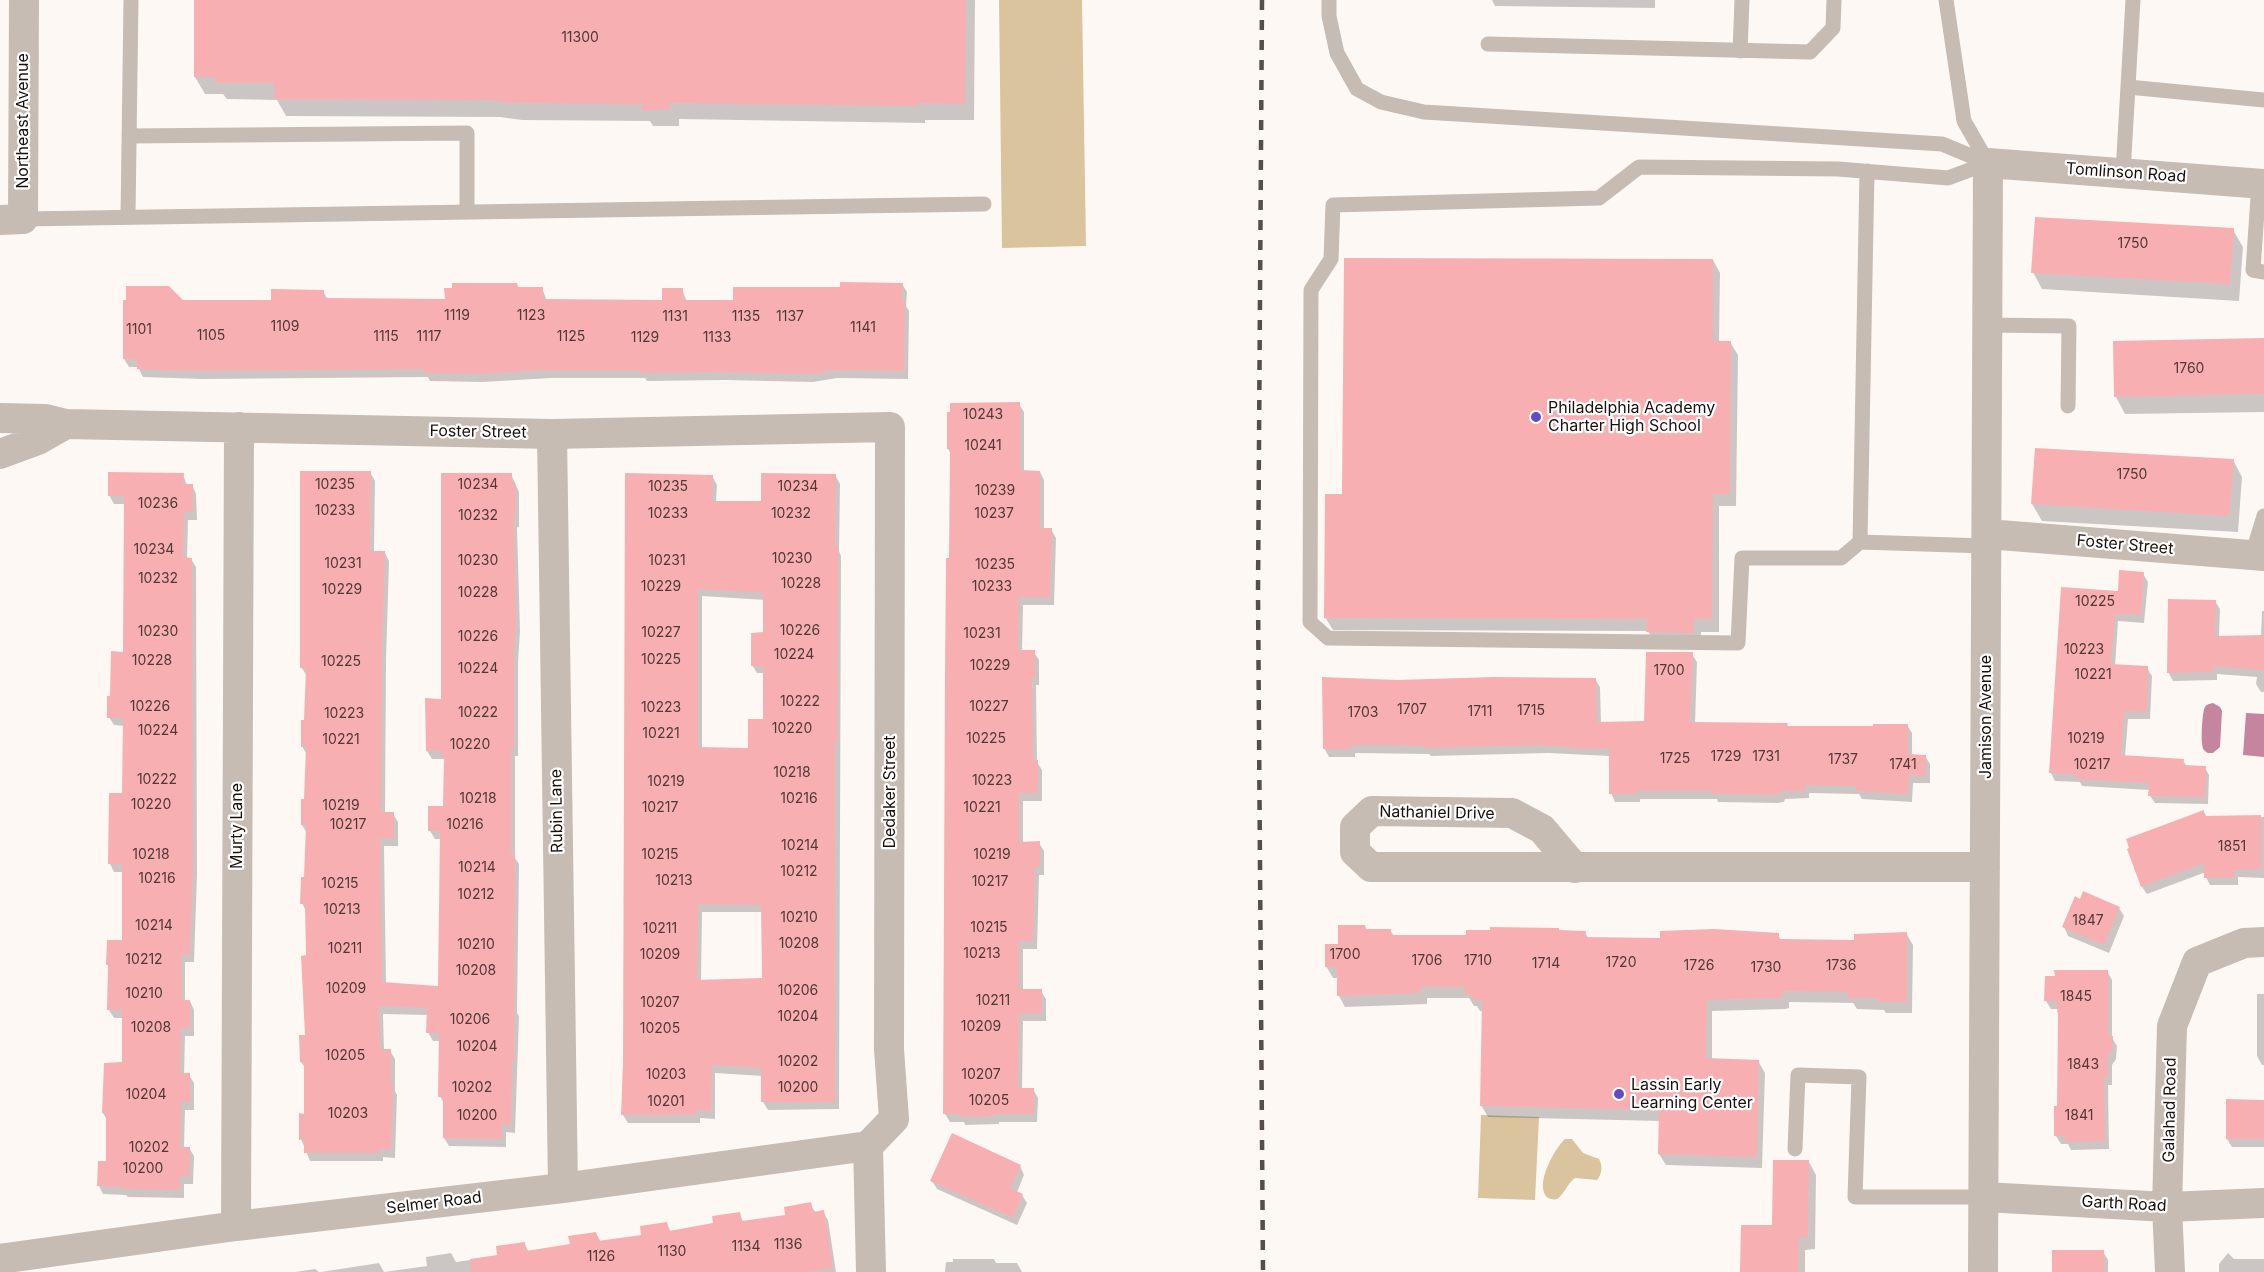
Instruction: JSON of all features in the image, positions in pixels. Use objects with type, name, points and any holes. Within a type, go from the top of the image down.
[{"type":"street","name":"Northeast Avenue","points":[[11,220],[24,0]]},
{"type":"street","name":"Tomlinson Road","points":[[1988,163],[2262,184]]},
{"type":"street","name":"Jamison Avenue","points":[[1983,1272],[1988,163]]},
{"type":"street","name":"Foster Street","points":[[0,418],[46,419],[66,424],[552,434],[890,427]]},
{"type":"street","points":[[0,454],[38,440],[66,424]]},
{"type":"street","name":"Murty Lane","points":[[236,1226],[239,427]]},
{"type":"street","name":"Dedaker Street","points":[[868,1146],[894,1119],[889,1049],[890,427]]},
{"type":"street","name":"Rubin Lane","points":[[552,434],[563,1188]]},
{"type":"street","name":"Foster Street","points":[[1987,540],[2258,556]]},
{"type":"street","name":"Nathaniel Drive","points":[[1575,868],[1542,829],[1512,813],[1372,812],[1355,827],[1355,852],[1371,867],[1575,868],[1985,867]]},
{"type":"street","name":"Galahad Road","points":[[2170,1272],[2167,1207],[2172,1026],[2197,962],[2244,943],[2264,942]]},
{"type":"street","points":[[868,1146],[871,1272]]},
{"type":"street","name":"Selmer Road","points":[[0,1259],[236,1226],[563,1188],[868,1146]]},
{"type":"street","name":"Garth Road","points":[[1984,1197],[2167,1207],[2264,1203]]},
{"type":"lane","points":[[128,217],[131,0]]},
{"type":"lane","points":[[1329,0],[1329,16],[1337,53],[1357,89],[1381,102],[1424,112],[1942,144],[1988,163]]},
{"type":"lane","points":[[1740,51],[1742,0]]},
{"type":"lane","points":[[1488,44],[1810,52],[1833,28],[1834,0]]},
{"type":"lane","points":[[1933,0],[1946,5],[1964,121],[1988,163]]},
{"type":"lane","points":[[2123,173],[2133,0]]},
{"type":"lane","points":[[2128,87],[2264,100]]},
{"type":"lane","points":[[129,136],[467,133],[467,212]]},
{"type":"lane","points":[[1987,540],[1860,542],[1841,558],[1742,558],[1738,643],[1329,638],[1310,622],[1311,290],[1331,259],[1333,205],[1599,198],[1639,167],[1867,171],[1948,177],[1988,163]]},
{"type":"lane","points":[[1860,542],[1867,171]]},
{"type":"lane","points":[[2262,184],[2253,270],[2264,272]]},
{"type":"lane","points":[[11,220],[984,204]]},
{"type":"lane","points":[[1987,325],[2069,327],[2068,406]]},
{"type":"lane","points":[[2258,556],[2264,516]]},
{"type":"lane","points":[[1795,1149],[1798,1075],[1859,1077],[1855,1197],[1984,1197]]},
{"type":"shaded area","points":[[999,0],[1082,0],[1086,246],[1002,248]]},
{"type":"shaded area","points":[[2213,703],[2222,711],[2220,747],[2213,753],[2207,753],[2203,747],[2202,722],[2205,707]]},
{"type":"shaded area","points":[[2246,713],[2264,714],[2264,757],[2243,755]]},
{"type":"shaded area","points":[[1481,1115],[1539,1117],[1535,1200],[1478,1198]]},
{"type":"shaded area","points":[[1565,1139],[1572,1139],[1583,1153],[1599,1159],[1601,1173],[1597,1180],[1575,1178],[1559,1198],[1551,1199],[1544,1192],[1544,1176],[1551,1158]]},
{"type":"building","points":[[194,0],[966,0],[965,104],[916,103],[917,106],[670,103],[670,109],[642,110],[642,104],[511,103],[490,100],[275,99],[274,83],[215,83],[216,77],[194,77]]},
{"type":"building","points":[[2035,217],[2234,228],[2230,284],[2031,273]]},
{"type":"building","name":"Philadelphia Academy Charter High School","points":[[1344,258],[1713,259],[1713,341],[1731,341],[1730,494],[1713,494],[1712,619],[1694,619],[1694,633],[1646,632],[1647,619],[1324,618],[1325,494],[1342,494]]},
{"type":"building","points":[[840,282],[903,283],[904,371],[832,370],[807,374],[546,370],[478,374],[424,373],[424,369],[197,371],[137,369],[137,359],[123,359],[123,300],[126,300],[126,286],[169,286],[183,300],[271,300],[271,289],[324,290],[324,298],[445,299],[444,288],[452,288],[452,283],[517,283],[518,287],[543,287],[543,299],[662,300],[662,288],[683,288],[683,300],[733,300],[733,287],[840,287]]},
{"type":"building","points":[[2264,338],[2264,394],[2114,397],[2113,341]]},
{"type":"building","points":[[1020,402],[1020,470],[1040,471],[1040,528],[1052,528],[1050,597],[1019,597],[1018,650],[1035,650],[1035,677],[1032,677],[1033,760],[1038,760],[1038,793],[1019,793],[1019,842],[1040,841],[1040,867],[1035,867],[1033,941],[1019,941],[1019,989],[1042,989],[1042,1013],[1019,1014],[1018,1088],[1034,1088],[1034,1114],[959,1117],[960,1114],[943,1114],[946,558],[949,558],[950,449],[947,449],[947,412],[950,412],[950,403]]},
{"type":"building","points":[[2035,448],[2234,459],[2229,516],[2031,504]]},
{"type":"building","points":[[300,471],[371,471],[370,551],[385,551],[381,812],[394,812],[394,838],[380,838],[382,982],[438,986],[440,831],[428,831],[428,806],[443,806],[444,757],[441,757],[441,751],[426,751],[425,698],[441,699],[441,473],[512,473],[512,482],[515,482],[516,622],[514,748],[511,748],[511,854],[515,854],[514,1061],[512,1060],[511,1125],[502,1125],[502,1139],[443,1138],[443,1097],[438,1097],[439,1033],[426,1033],[427,1008],[379,1006],[380,1049],[391,1049],[391,1085],[393,1085],[391,1150],[379,1149],[379,1153],[304,1153],[304,1139],[299,1140],[299,1113],[304,1114],[304,1062],[300,1062],[299,1035],[305,1035],[301,956],[306,955],[305,904],[300,904],[301,877],[304,877],[306,825],[301,825],[306,746],[301,747],[301,720],[304,720],[306,669],[300,668]]},
{"type":"building","points":[[108,472],[184,473],[183,484],[193,484],[193,512],[184,512],[183,557],[192,558],[193,866],[190,954],[181,954],[182,1000],[190,1000],[190,1028],[181,1028],[180,1073],[190,1073],[190,1102],[181,1102],[180,1147],[190,1147],[189,1176],[180,1176],[180,1190],[97,1186],[98,1161],[106,1161],[106,1113],[102,1113],[104,1063],[122,1062],[122,1010],[107,1010],[108,965],[106,965],[107,940],[122,940],[122,864],[108,864],[109,793],[122,793],[123,718],[107,718],[107,696],[110,696],[111,651],[123,652],[124,496],[108,496]]},
{"type":"building","points":[[625,473],[713,475],[712,501],[761,501],[761,473],[836,474],[835,546],[838,546],[838,600],[837,742],[835,742],[835,1102],[761,1102],[761,1068],[712,1065],[711,1111],[696,1110],[696,1115],[621,1115]],"holes":[[[698,589],[763,593],[763,632],[751,633],[751,666],[763,666],[763,719],[748,719],[748,748],[698,747]],[[698,904],[761,905],[762,978],[697,980]]]},
{"type":"building","points":[[2119,570],[2144,572],[2141,615],[2115,614],[2111,664],[2148,666],[2147,712],[2124,711],[2121,755],[2184,759],[2183,765],[2206,766],[2205,797],[2148,796],[2149,783],[2076,779],[2077,775],[2049,773],[2061,587],[2118,591]]},
{"type":"building","points":[[2168,599],[2216,600],[2215,636],[2264,635],[2264,670],[2213,666],[2213,672],[2167,673]]},
{"type":"building","points":[[1646,652],[1693,652],[1690,722],[1788,723],[1787,726],[1908,724],[1908,754],[1926,755],[1926,776],[1909,775],[1908,794],[1856,791],[1856,786],[1805,785],[1805,791],[1780,791],[1780,794],[1773,795],[1712,794],[1712,791],[1636,791],[1636,794],[1609,794],[1609,748],[1585,749],[1542,745],[1425,748],[1424,746],[1400,745],[1351,745],[1351,749],[1323,749],[1322,677],[1397,680],[1494,677],[1596,678],[1597,722],[1644,721]]},
{"type":"building","points":[[2204,810],[2204,816],[2261,815],[2261,869],[2234,870],[2234,877],[2204,878],[2204,863],[2141,887],[2127,849],[2129,848],[2126,839]]},
{"type":"building","points":[[2083,891],[2120,907],[2104,945],[2062,927],[2075,896],[2080,899]]},
{"type":"building","points":[[1338,925],[1365,925],[1366,929],[1391,929],[1391,935],[1466,935],[1466,930],[1490,930],[1490,927],[1559,928],[1559,930],[1586,931],[1585,937],[1660,938],[1660,931],[1714,929],[1779,933],[1779,939],[1854,940],[1854,934],[1907,932],[1907,1002],[1878,1002],[1878,998],[1848,998],[1848,992],[1783,991],[1783,997],[1778,998],[1707,1000],[1706,1058],[1759,1060],[1757,1157],[1658,1154],[1659,1110],[1480,1106],[1482,1000],[1472,1000],[1472,995],[1465,995],[1465,987],[1421,987],[1421,993],[1337,996],[1337,967],[1325,967],[1325,944],[1338,944]]},
{"type":"building","points":[[2054,970],[2108,970],[2108,1036],[2113,1036],[2112,1050],[2108,1056],[2108,1077],[2104,1077],[2105,1141],[2065,1142],[2065,1136],[2054,1136],[2054,1106],[2057,1106],[2058,1016],[2056,1001],[2044,1001],[2045,976],[2055,976]]},
{"type":"building","points":[[2226,1099],[2264,1100],[2264,1139],[2226,1139]]},
{"type":"building","points":[[952,1133],[1021,1165],[1010,1188],[1023,1194],[1013,1218],[930,1181]]},
{"type":"building","points":[[1773,1160],[1809,1160],[1808,1237],[1799,1237],[1798,1272],[1740,1272],[1741,1225],[1772,1225]]},
{"type":"building","points":[[811,1202],[813,1212],[824,1210],[833,1268],[806,1272],[471,1272],[470,1259],[497,1255],[496,1246],[525,1242],[526,1251],[570,1244],[568,1236],[596,1232],[598,1241],[641,1235],[640,1226],[667,1222],[669,1231],[713,1223],[712,1216],[740,1212],[742,1221],[785,1215],[784,1207]]},
{"type":"building","points":[[2052,1250],[2104,1250],[2104,1272],[2052,1272]]},
{"type":"railway","points":[[1262,0],[1258,593],[1263,1272]]},
{"type":"place","name":"Philadelphia Academy Charter High School","points":[[1536,417]]},
{"type":"place","name":"Lassin Early Learning Center","points":[[1619,1094]]}]
